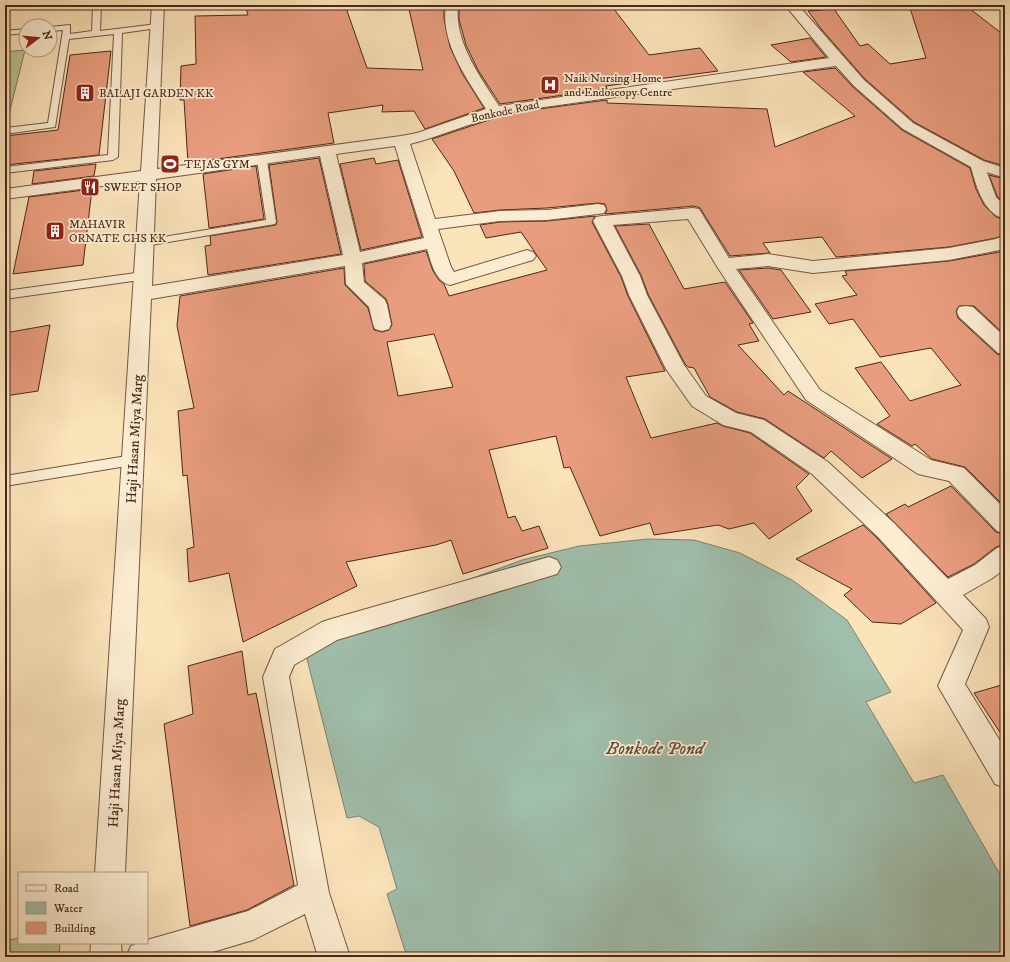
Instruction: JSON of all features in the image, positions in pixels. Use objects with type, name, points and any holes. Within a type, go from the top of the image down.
[{"type":"street","name":"Haji Hasan Miya Marg","points":[[110,872],[158,5]]},
{"type":"street","points":[[452,5],[449,13],[450,25],[466,65],[496,111]]},
{"type":"street","points":[[791,5],[859,84],[908,126],[977,164],[1005,173]]},
{"type":"street","name":"Bonkode Road","points":[[5,194],[149,176],[401,141],[422,136],[446,126],[496,111],[516,107],[839,61]]},
{"type":"street","points":[[401,141],[442,268],[450,279],[527,256]]},
{"type":"street","points":[[327,151],[352,258],[355,284],[378,305],[382,324]]},
{"type":"street","points":[[977,164],[989,199],[1005,214]]},
{"type":"street","points":[[143,285],[352,258],[430,234],[500,216],[547,215],[598,209]]},
{"type":"street","points":[[1005,524],[956,474],[926,468],[813,395],[724,264],[693,213],[602,221],[631,276],[638,296],[676,369],[699,401],[730,419],[757,426],[820,468],[887,531],[977,627],[951,686],[1005,774]]},
{"type":"street","points":[[724,264],[768,260],[813,267],[949,254],[1005,242]]},
{"type":"street","points":[[966,312],[1005,348]]},
{"type":"street","points":[[945,594],[983,572],[1005,555]]},
{"type":"street","points":[[334,957],[314,893],[276,676],[284,657],[331,630],[549,567]]},
{"type":"street","points":[[142,957],[253,925],[314,893]]},
{"type":"street","points":[[106,944],[106,957]]},
{"type":"lane","points":[[96,33],[97,5]]},
{"type":"lane","points":[[66,37],[157,26]]},
{"type":"lane","points":[[5,131],[52,125],[67,27],[58,28]]},
{"type":"lane","points":[[5,170],[113,157],[118,31]]},
{"type":"lane","points":[[5,33],[18,32]]},
{"type":"lane","points":[[145,242],[271,222],[262,160]]},
{"type":"lane","points":[[5,295],[143,285]]},
{"type":"lane","points":[[5,481],[133,460]]},
{"type":"green space","points":[[18,51],[18,58],[23,58],[8,118],[5,118],[5,52]]},
{"type":"green space","points":[[18,938],[18,944],[60,944],[59,957],[5,957],[5,941]]},
{"type":"water","name":"Bonkode Pond","points":[[648,539],[694,540],[740,553],[792,580],[847,620],[891,692],[866,702],[914,783],[943,775],[1005,883],[1005,957],[407,957],[387,894],[397,889],[379,827],[359,816],[347,818],[305,651],[331,630],[522,560],[579,546]]},
{"type":"building","points":[[245,5],[345,5],[367,68],[423,70],[408,5],[444,5],[444,19],[450,47],[462,73],[484,108],[425,129],[414,111],[382,112],[383,105],[328,113],[334,143],[188,163],[184,100],[180,100],[181,66],[196,64],[195,16],[248,15]]},
{"type":"building","points":[[459,5],[611,5],[649,55],[700,48],[718,71],[606,86],[607,89],[500,104],[478,70],[466,45],[459,19]]},
{"type":"building","points":[[909,5],[965,5],[1005,36],[1005,166],[984,160],[914,122],[865,79],[822,30],[808,11],[834,9],[860,46],[868,44],[890,64],[926,58]]},
{"type":"building","points":[[810,38],[826,57],[791,62],[771,45]]},
{"type":"building","name":"BALAJI GARDEN KK","points":[[111,51],[99,155],[5,165],[5,136],[58,130],[70,55]]},
{"type":"building","points":[[835,68],[853,87],[902,130],[970,168],[976,189],[984,205],[996,217],[1005,220],[1005,234],[996,238],[949,247],[836,257],[822,237],[763,243],[770,253],[730,256],[700,208],[694,206],[605,214],[607,210],[605,204],[598,203],[474,213],[454,171],[432,139],[516,112],[607,100],[607,103],[767,109],[775,147],[855,116],[803,72]]},
{"type":"building","points":[[319,158],[341,254],[208,275],[205,246],[211,245],[210,236],[276,225],[277,222],[269,165]]},
{"type":"building","points":[[374,158],[376,164],[398,160],[422,237],[361,250],[340,164]]},
{"type":"building","points":[[96,164],[94,176],[32,184],[34,171]]},
{"type":"building","points":[[256,166],[264,219],[209,228],[203,174]]},
{"type":"building","points":[[989,175],[1005,179],[1005,204],[997,196]]},
{"type":"building","name":"MAHAVIR ORNATE CHS KK","points":[[92,189],[83,265],[13,274],[29,197]]},
{"type":"building","points":[[595,216],[592,222],[621,277],[628,296],[665,371],[626,377],[651,438],[717,423],[750,433],[809,474],[796,487],[812,511],[769,539],[754,523],[729,529],[718,525],[654,535],[650,523],[600,536],[570,467],[564,468],[556,436],[489,450],[508,518],[515,516],[522,531],[539,526],[548,548],[463,574],[451,540],[436,545],[346,562],[357,586],[243,642],[229,573],[189,582],[187,549],[194,547],[187,475],[183,476],[178,411],[194,408],[177,326],[180,296],[344,268],[345,285],[368,308],[374,330],[382,332],[389,330],[392,325],[388,305],[386,299],[365,281],[364,264],[426,251],[433,271],[439,280],[444,284],[449,296],[547,270],[521,232],[486,238],[480,225],[500,222],[547,221]],"holes":[[[434,334],[453,387],[398,396],[387,342]]]},
{"type":"building","points":[[649,224],[684,289],[725,282],[753,323],[749,324],[759,341],[738,345],[784,395],[788,391],[892,459],[862,478],[831,451],[824,458],[765,419],[737,412],[710,397],[694,368],[688,367],[685,364],[648,294],[641,275],[615,226]]},
{"type":"building","points":[[1005,251],[1005,335],[974,306],[959,306],[956,311],[958,318],[997,354],[1005,356],[1005,507],[965,467],[932,459],[915,444],[912,446],[877,424],[890,416],[855,368],[881,362],[910,401],[961,385],[931,348],[880,357],[853,319],[829,324],[815,304],[857,295],[842,276],[847,275],[845,271],[949,261]]},
{"type":"building","points":[[768,268],[781,270],[811,312],[773,319],[739,270]]},
{"type":"building","points":[[50,325],[38,391],[5,396],[5,333]]},
{"type":"building","points":[[951,486],[996,532],[1005,535],[1005,544],[996,547],[974,564],[948,577],[886,514],[905,504],[908,507]]},
{"type":"building","points":[[863,525],[878,539],[936,603],[901,624],[872,622],[844,595],[852,589],[796,559]]},
{"type":"building","points":[[242,651],[248,695],[256,693],[294,885],[247,910],[190,926],[164,724],[193,714],[188,666]]},
{"type":"building","points":[[1005,684],[1005,740],[974,693]]},
{"type":"place","name":"Naik Nursing Home and Endoscopy Centre","points":[[550,85]]},
{"type":"place","name":"BALAJI GARDEN KK","points":[[85,93]]},
{"type":"place","name":"TEJAS GYM","points":[[170,164]]},
{"type":"place","name":"SWEET SHOP","points":[[90,187]]},
{"type":"place","name":"MAHAVIR ORNATE CHS KK","points":[[55,231]]}]
